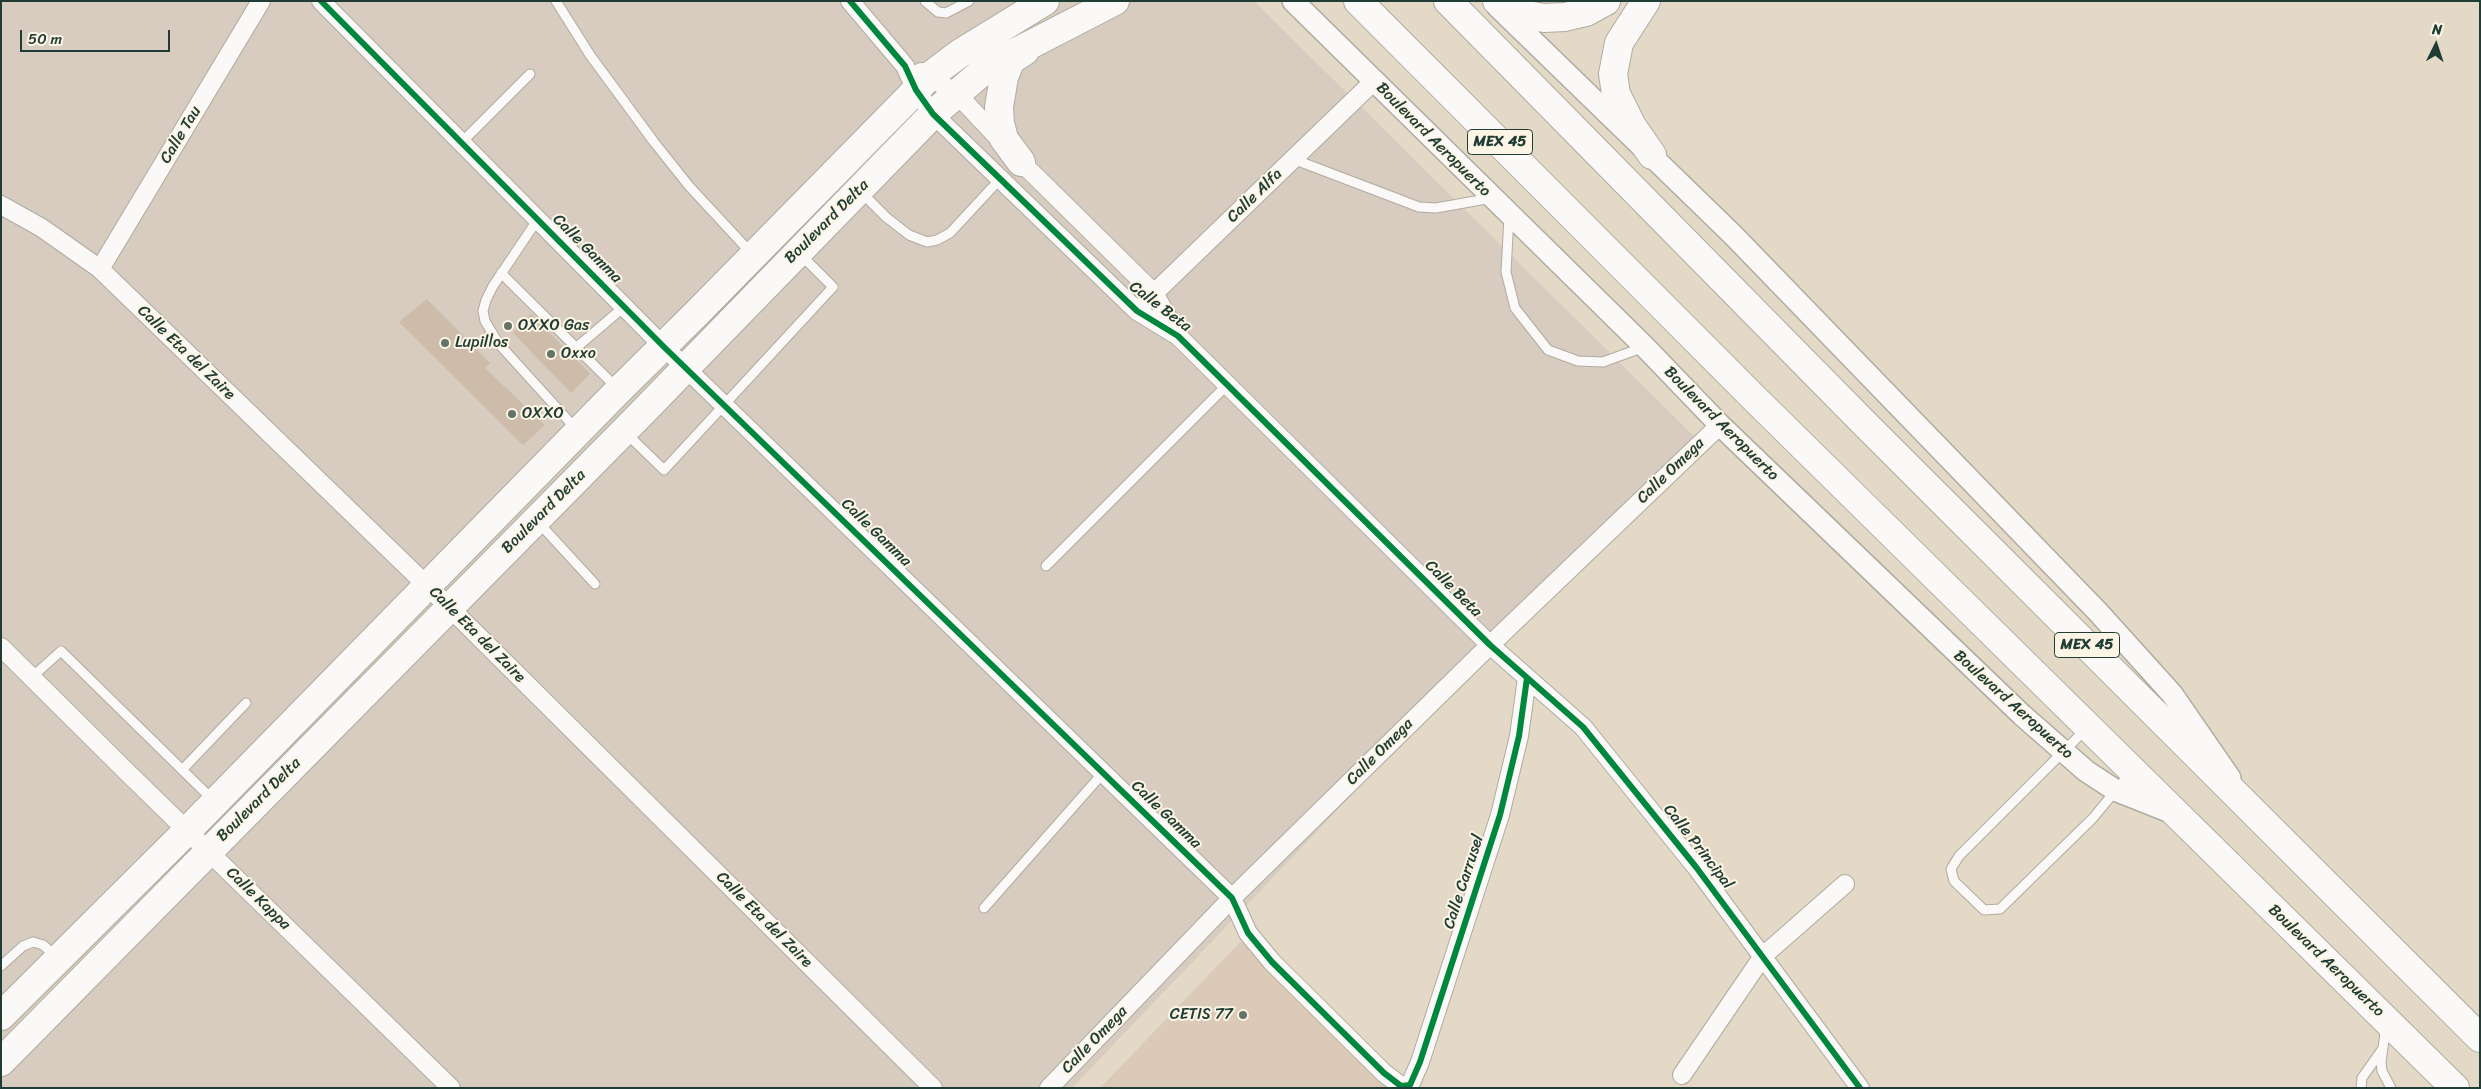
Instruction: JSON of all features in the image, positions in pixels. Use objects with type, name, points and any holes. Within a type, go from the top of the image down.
[{"type":"main road","name":"Boulevard Delta","points":[[1,1016],[187,831],[426,585],[618,390],[664,347],[923,83],[959,54],[1045,1]]},
{"type":"main road","name":"Boulevard Delta","points":[[1,1062],[624,431],[933,114],[989,66],[1115,1]]},
{"type":"main road","name":"Boulevard Aeropuerto","points":[[1358,1],[1641,284],[2089,726],[2124,780],[2174,814],[2455,1088]]},
{"type":"main road","name":"MEX 45","points":[[1448,1],[1866,424],[2480,1038]]},
{"type":"main road","points":[[1498,1],[1521,14],[1544,18],[1565,17],[1586,12],[1606,1]]},
{"type":"main road","points":[[1646,1],[1619,43],[1614,58],[1613,74],[1616,94],[1632,126],[1652,155]]},
{"type":"main road","points":[[1011,170],[1000,122],[1000,94],[1004,77],[1012,60],[1039,41]]},
{"type":"street","name":"Calle Tau","points":[[100,269],[261,1]]},
{"type":"street","name":"Calle Gamma","points":[[321,1],[664,347],[725,404],[1232,898],[1248,933],[1272,962],[1384,1074],[1405,1087]]},
{"type":"street","name":"Calle Beta","points":[[850,1],[905,66],[923,83],[956,93],[1011,170],[1137,310],[1178,336],[1490,645]]},
{"type":"street","name":"Boulevard Aeropuerto","points":[[1293,1],[1509,216],[1645,347],[1720,424],[2022,715],[2086,771],[2124,780]]},
{"type":"street","points":[[1310,1],[1317,24]]},
{"type":"street","points":[[1492,1],[1652,155],[1857,362],[2140,657],[2198,729],[2246,804]]},
{"type":"street","name":"Calle Alfa","points":[[1137,310],[1374,81]]},
{"type":"street","name":"Calle Beta","points":[[923,83],[933,114],[1011,170],[1154,293],[1178,336]]},
{"type":"street","name":"Calle Eta del Zaire","points":[[1,206],[42,228],[100,269],[449,607],[933,1088]]},
{"type":"street","name":"Calle Omega","points":[[1049,1088],[1232,898],[1490,645],[1720,424]]},
{"type":"street","name":"Calle Principal","points":[[1490,645],[1582,726],[1607,754],[1696,867],[1860,1088]]},
{"type":"street","name":"Calle Kappa","points":[[1,647],[208,852],[451,1088]]},
{"type":"street","name":"Calle Carrusel","points":[[1405,1087],[1410,1085],[1420,1062],[1500,815],[1519,736],[1527,678]]},
{"type":"street","points":[[1682,1075],[1763,956],[1845,884]]},
{"type":"lane","points":[[556,1],[590,55],[654,142],[708,208],[754,256]]},
{"type":"lane","points":[[925,1],[938,12],[946,13],[969,1]]},
{"type":"lane","points":[[462,142],[530,74]]},
{"type":"lane","points":[[1293,159],[1419,207],[1436,208],[1492,198]]},
{"type":"lane","points":[[859,190],[886,217],[909,235],[927,242],[950,233],[1011,170]]},
{"type":"lane","points":[[1509,216],[1506,272],[1515,308],[1548,350],[1578,361],[1603,362],[1645,347]]},
{"type":"lane","points":[[538,219],[486,300],[484,311],[490,332],[578,431]]},
{"type":"lane","points":[[624,431],[664,470],[833,287],[798,252]]},
{"type":"lane","points":[[502,273],[618,390]]},
{"type":"lane","points":[[577,347],[625,306]]},
{"type":"lane","points":[[1046,566],[1227,385]]},
{"type":"lane","points":[[536,520],[595,584]]},
{"type":"lane","points":[[32,677],[61,651],[214,802]]},
{"type":"lane","points":[[182,770],[246,703]]},
{"type":"lane","points":[[2089,726],[1953,865],[1951,873],[1954,881],[1984,910],[1995,910],[2005,906],[2092,818],[2124,780]]},
{"type":"lane","points":[[984,908],[1103,773]]},
{"type":"lane","points":[[1,966],[23,946],[33,942],[43,945],[59,958]]},
{"type":"lane","points":[[2387,1021],[2381,1051],[2382,1071],[2392,1088]]},
{"type":"lane","points":[[2360,1088],[2362,1078],[2381,1051]]},
{"type":"shaded area","points":[[1,1],[1254,1],[1698,440],[1496,644],[1072,1088],[1,1088]]},
{"type":"shaded area","name":"CETIS 77","points":[[1241,941],[1391,1088],[1100,1088]]},
{"type":"building","points":[[427,299],[490,363],[485,368],[545,425],[523,445],[399,322]]},
{"type":"building","name":"Oxxo","points":[[531,314],[590,374],[571,393],[513,333]]},
{"type":"cycle path","points":[[321,1],[664,347],[1232,898],[1248,933],[1272,962],[1384,1073],[1401,1086],[1410,1085],[1420,1062],[1500,815],[1519,736],[1527,678]]},
{"type":"cycle path","points":[[850,1],[905,66],[916,90],[933,114],[1137,311],[1178,336],[1490,645],[1583,727],[1696,867],[1860,1088]]},
{"type":"place","name":"OXXO Gas","points":[[508,326]]},
{"type":"place","name":"Lupillos","points":[[445,343]]},
{"type":"place","name":"Oxxo","points":[[551,354]]},
{"type":"place","name":"OXXO","points":[[512,414]]},
{"type":"place","name":"CETIS 77","points":[[1243,1015]]}]
